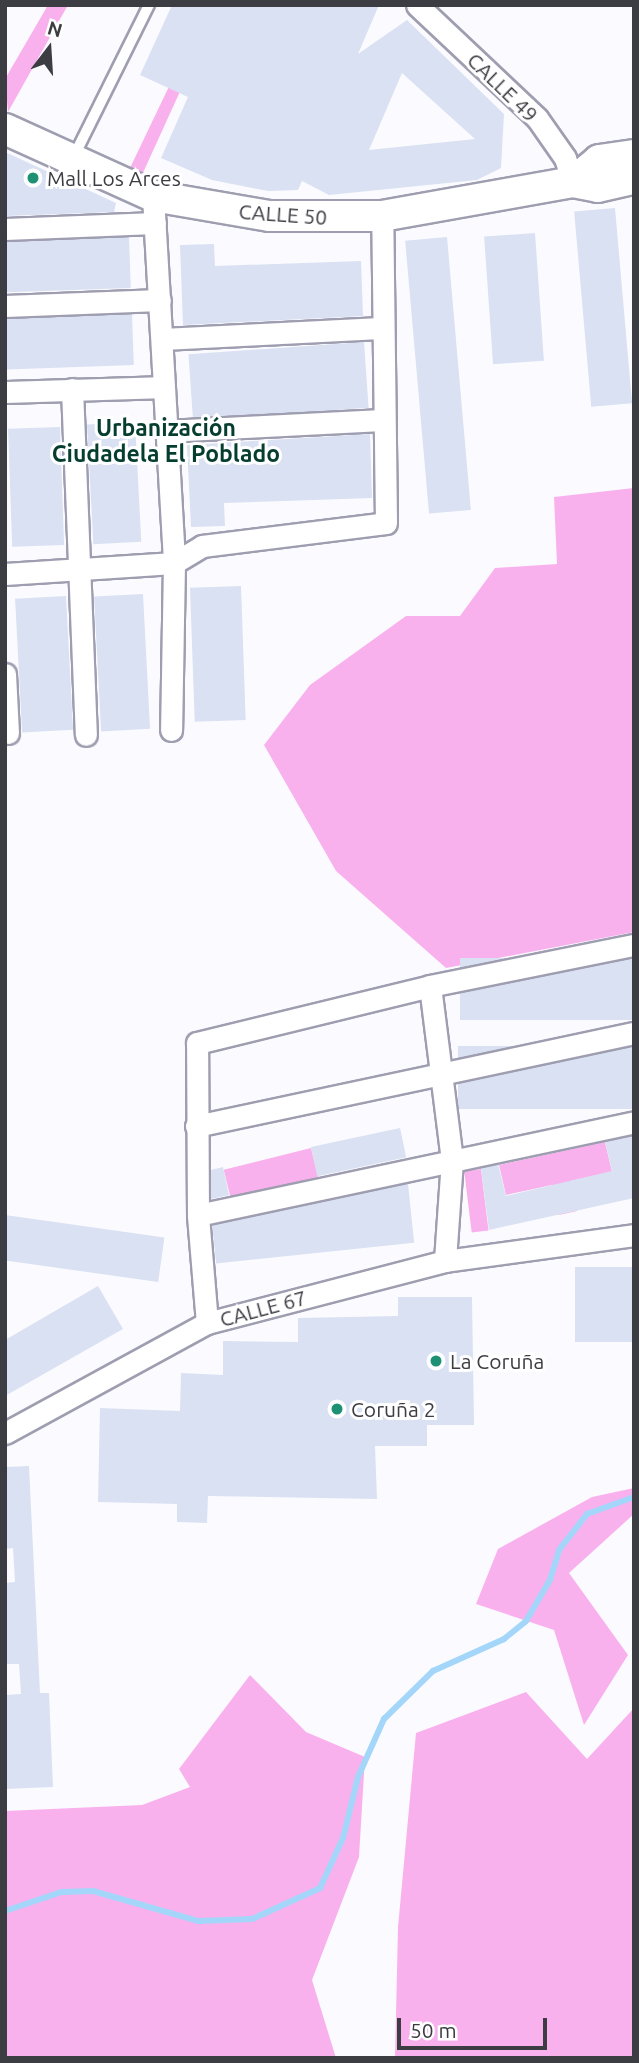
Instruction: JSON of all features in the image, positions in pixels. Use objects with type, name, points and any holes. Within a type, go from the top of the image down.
[{"type":"main road","name":"CALLE 50","points":[[5,130],[71,163],[154,210],[269,216],[382,216],[573,182],[598,187],[634,179]]},
{"type":"main road","name":"CALLE 50","points":[[573,182],[598,160],[634,155]]},
{"type":"street","name":"CALLE 49","points":[[417,5],[537,118],[565,158],[573,182]]},
{"type":"street","points":[[5,229],[154,210],[174,563],[171,730]]},
{"type":"street","points":[[5,574],[174,563],[202,546],[386,523],[380,328],[382,216]]},
{"type":"street","points":[[5,306],[160,300]]},
{"type":"street","points":[[163,339],[380,328]]},
{"type":"street","points":[[5,392],[164,387]]},
{"type":"street","points":[[72,389],[86,735]]},
{"type":"street","points":[[166,431],[382,420]]},
{"type":"street","points":[[5,674],[8,733]]},
{"type":"street","points":[[207,1323],[198,1215],[197,1043],[430,986],[634,945]]},
{"type":"street","points":[[430,986],[452,1160],[446,1261]]},
{"type":"street","points":[[196,1126],[634,1033]]},
{"type":"street","points":[[198,1215],[634,1122]]},
{"type":"street","name":"CALLE 67","points":[[5,1433],[207,1323],[446,1261],[544,1243],[634,1235]]},
{"type":"lane","points":[[71,163],[149,5]]},
{"type":"shaded area","points":[[48,5],[68,5],[8,112],[5,79]]},
{"type":"shaded area","points":[[208,5],[203,41],[142,175],[129,170]]},
{"type":"shaded area","points":[[634,488],[634,932],[446,968],[336,871],[264,745],[310,685],[406,616],[460,616],[495,568],[557,564],[554,497]]},
{"type":"shaded area","points":[[605,1142],[612,1172],[570,1181],[577,1211],[559,1215],[552,1185],[506,1195],[499,1165]]},
{"type":"shaded area","points":[[311,1148],[318,1177],[231,1199],[224,1170]]},
{"type":"shaded area","points":[[481,1169],[489,1231],[472,1233],[464,1171]]},
{"type":"shaded area","points":[[634,1488],[634,1514],[569,1573],[628,1655],[584,1725],[554,1630],[476,1604],[498,1549],[592,1497]]},
{"type":"shaded area","points":[[250,1675],[306,1732],[365,1757],[359,1857],[312,1980],[336,2058],[5,2058],[5,1811],[142,1805],[190,1787],[179,1769]]},
{"type":"shaded area","points":[[526,1692],[587,1759],[634,1708],[634,2058],[395,2058],[398,1927],[416,1733]]},
{"type":"building","points":[[172,5],[379,5],[358,54],[407,20],[504,114],[501,168],[477,180],[329,195],[302,181],[298,190],[268,191],[212,180],[161,158],[188,97],[140,75]],"holes":[[[402,73],[475,139],[369,150]]]},
{"type":"building","name":"Mall Los Arces","points":[[5,152],[116,203],[114,212],[5,216]]},
{"type":"building","points":[[615,208],[632,403],[591,407],[574,212]]},
{"type":"building","points":[[535,233],[544,361],[493,364],[484,237]]},
{"type":"building","points":[[129,237],[131,288],[7,292],[5,241]]},
{"type":"building","points":[[447,237],[471,510],[429,514],[405,241]]},
{"type":"building","points":[[214,244],[215,266],[361,261],[363,316],[183,325],[180,245]]},
{"type":"building","points":[[132,314],[134,365],[7,369],[5,318]]},
{"type":"building","points":[[364,342],[369,408],[193,420],[188,354]]},
{"type":"building","points":[[135,422],[141,542],[93,544],[87,425]]},
{"type":"building","points":[[60,427],[64,545],[12,547],[8,429]]},
{"type":"building","points":[[370,434],[372,498],[224,503],[225,526],[191,527],[187,445]]},
{"type":"building","points":[[241,586],[246,720],[195,722],[190,588]]},
{"type":"building","points":[[143,594],[150,729],[101,731],[94,597]]},
{"type":"building","points":[[66,596],[73,730],[22,732],[15,599]]},
{"type":"building","points":[[460,958],[634,958],[634,1020],[460,1020]]},
{"type":"building","points":[[458,1046],[634,1046],[634,1109],[458,1109]]},
{"type":"building","points":[[400,1128],[406,1157],[317,1176],[311,1147]]},
{"type":"building","points":[[634,1135],[634,1198],[489,1230],[481,1168],[498,1164],[506,1196],[612,1171],[605,1142]]},
{"type":"building","points":[[223,1167],[229,1195],[211,1199],[211,1170]]},
{"type":"building","points":[[408,1184],[414,1243],[216,1263],[210,1205]]},
{"type":"building","points":[[5,1215],[164,1237],[158,1282],[5,1260]]},
{"type":"building","points":[[575,1267],[634,1267],[634,1342],[575,1342]]},
{"type":"building","points":[[98,1286],[123,1329],[5,1396],[5,1340]]},
{"type":"building","points":[[398,1297],[472,1297],[474,1425],[427,1425],[427,1446],[375,1446],[377,1499],[208,1496],[207,1523],[177,1522],[177,1504],[98,1502],[100,1408],[180,1411],[181,1373],[223,1375],[223,1341],[298,1342],[298,1318],[398,1316]]},
{"type":"building","points":[[29,1466],[40,1693],[49,1693],[53,1787],[5,1789],[5,1695],[21,1694],[19,1664],[5,1664],[5,1583],[15,1582],[13,1548],[5,1549],[5,1467]]},
{"type":"waterway","points":[[5,1911],[61,1892],[93,1891],[198,1921],[252,1919],[320,1888],[343,1838],[358,1777],[384,1719],[433,1671],[504,1639],[526,1621],[550,1580],[559,1550],[587,1514],[634,1497]]},
{"type":"place","name":"Mall Los Arces","points":[[33,178]]},
{"type":"place","name":"La Coruña","points":[[436,1361]]},
{"type":"place","name":"Coruña 2","points":[[337,1409]]},
{"type":"district","name":"Urbanización Ciudadela El Poblado","points":[[166,441]]}]
